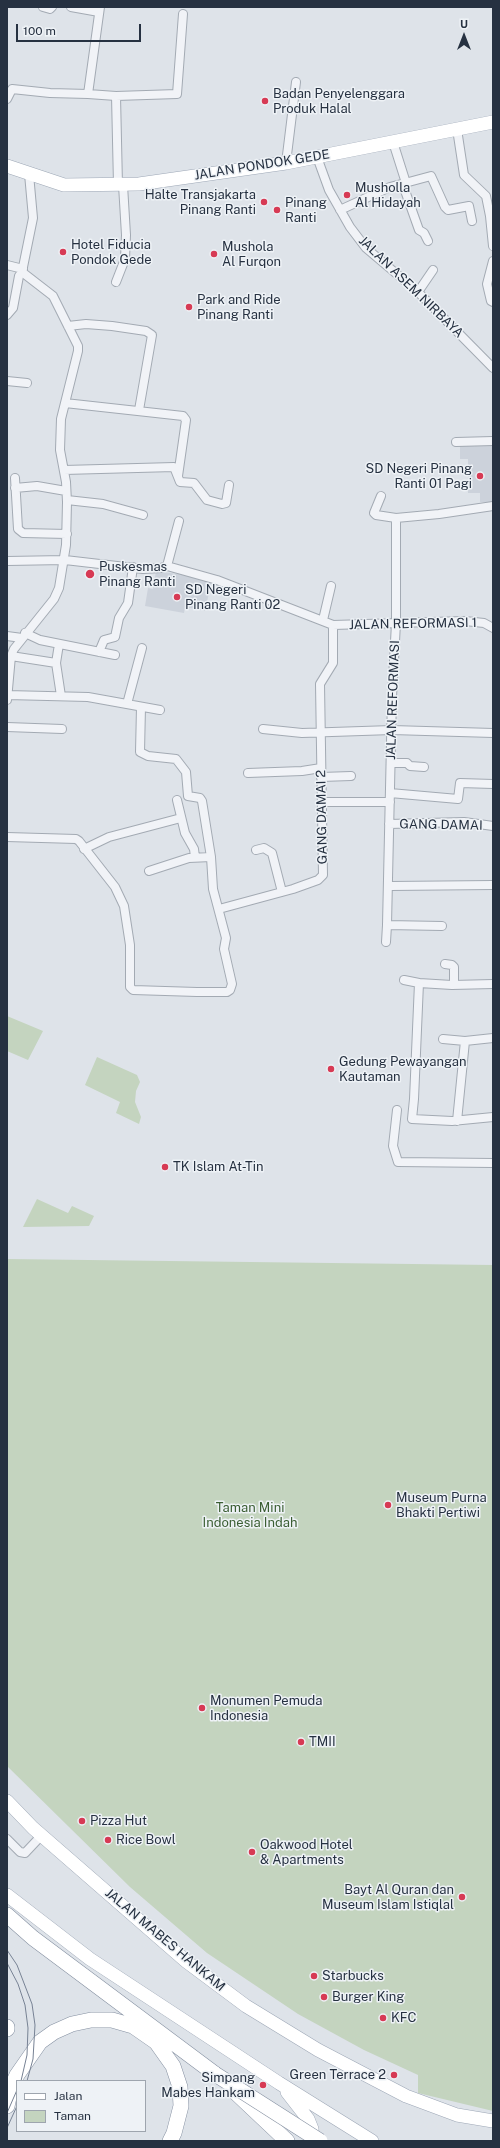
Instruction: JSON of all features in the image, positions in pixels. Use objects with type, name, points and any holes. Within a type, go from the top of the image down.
[{"type":"highway","points":[[7,1915],[32,1938],[215,2074],[320,2141]]},
{"type":"highway","points":[[7,2106],[11,2088],[17,2075],[40,2042],[54,2032],[72,2024],[91,2020],[112,2020],[133,2026],[156,2042],[173,2066],[180,2087],[181,2106],[170,2141]]},
{"type":"highway","points":[[215,2074],[287,2141]]},
{"type":"main road","name":"JALAN PONDOK GEDE","points":[[7,166],[64,185],[120,185],[162,181],[286,163],[492,122]]},
{"type":"main road","name":"JALAN MABES HANKAM","points":[[7,1801],[41,1836],[187,1962],[246,2006],[318,2050],[406,2096],[457,2115],[493,2121]]},
{"type":"main road","points":[[7,1895],[90,1959],[279,2083],[372,2141]]},
{"type":"main road","points":[[279,2083],[308,2119],[312,2129],[313,2141]]},
{"type":"street","points":[[42,7],[50,9],[52,7]]},
{"type":"street","points":[[71,7],[100,10],[88,94]]},
{"type":"street","points":[[7,99],[12,89],[50,93],[116,96],[177,94],[184,14]]},
{"type":"street","points":[[286,163],[296,82]]},
{"type":"street","points":[[116,96],[120,185],[126,235],[125,259],[116,282]]},
{"type":"street","points":[[457,129],[464,175],[486,196],[493,246]]},
{"type":"street","points":[[393,142],[419,230],[424,233],[428,241]]},
{"type":"street","name":"JALAN ASEM NIRBAYA","points":[[317,157],[329,190],[340,210],[366,248],[418,292],[493,368]]},
{"type":"street","points":[[7,314],[13,308],[33,218],[29,174]]},
{"type":"street","points":[[340,210],[390,187],[431,176],[444,207],[448,210],[469,206],[472,221]]},
{"type":"street","points":[[493,261],[487,284],[491,301],[493,302]]},
{"type":"street","points":[[7,265],[22,271],[53,296],[68,326],[78,351],[60,430],[60,450],[67,500],[65,560],[59,588],[54,599],[23,636],[11,656],[7,699]]},
{"type":"street","points":[[418,292],[433,270]]},
{"type":"street","points":[[68,326],[86,324],[112,326],[146,331],[152,335],[139,410]]},
{"type":"street","points":[[7,381],[27,383]]},
{"type":"street","points":[[65,403],[139,410],[182,416],[186,420],[178,477]]},
{"type":"street","points":[[456,442],[493,441]]},
{"type":"street","points":[[64,470],[174,467],[180,482],[194,483],[207,500],[222,504],[226,503],[229,485]]},
{"type":"street","points":[[15,478],[17,526],[20,532],[67,534]]},
{"type":"street","points":[[15,488],[37,486],[66,491]]},
{"type":"street","points":[[381,496],[374,513],[376,515],[396,518],[439,514],[493,506]]},
{"type":"street","points":[[67,500],[102,504],[143,515]]},
{"type":"street","name":"JALAN REFORMASI","points":[[386,942],[390,886],[389,824],[396,623],[396,518]]},
{"type":"street","points":[[167,566],[179,521]]},
{"type":"street","points":[[7,561],[65,560],[154,569],[167,566],[217,580],[333,625]]},
{"type":"street","points":[[100,652],[104,640],[115,637],[119,618],[128,603],[134,567]]},
{"type":"street","points":[[323,620],[331,586]]},
{"type":"street","name":"JALAN REFORMASI 1","points":[[333,625],[465,621],[484,624],[493,628]]},
{"type":"street","name":"GANG DAMAI 2","points":[[219,909],[282,892],[318,880],[323,875],[320,684],[333,663],[333,625]]},
{"type":"street","points":[[7,636],[23,636],[115,655]]},
{"type":"street","points":[[59,644],[56,663],[60,696]]},
{"type":"street","points":[[127,704],[142,648]]},
{"type":"street","points":[[11,656],[56,663]]},
{"type":"street","points":[[7,695],[88,696],[160,710]]},
{"type":"street","points":[[7,838],[76,839],[115,887],[124,906],[128,921],[131,955],[130,987],[135,991],[227,992],[230,990],[232,984],[224,949],[226,938],[223,921],[213,889],[211,857],[204,811],[200,798],[188,796],[186,772],[176,758],[148,756],[140,752],[141,707]]},
{"type":"street","points":[[7,727],[62,729]]},
{"type":"street","points":[[263,729],[320,733],[392,730],[493,733]]},
{"type":"street","points":[[391,762],[407,763],[410,766],[424,767]]},
{"type":"street","points":[[248,773],[302,771],[321,768]]},
{"type":"street","points":[[322,777],[351,776]]},
{"type":"street","points":[[322,802],[390,797],[458,799],[460,783],[493,784]]},
{"type":"street","points":[[177,800],[181,818],[196,857]]},
{"type":"street","points":[[84,849],[109,837],[181,818]]},
{"type":"street","name":"GANG DAMAI","points":[[389,824],[464,822],[493,826]]},
{"type":"street","points":[[256,850],[264,848],[272,853],[282,892]]},
{"type":"street","points":[[149,871],[196,857],[211,857]]},
{"type":"street","points":[[390,886],[493,885]]},
{"type":"street","points":[[387,925],[442,926]]},
{"type":"street","points":[[445,964],[452,965],[454,967],[454,985]]},
{"type":"street","points":[[404,980],[419,983],[454,985],[493,984]]},
{"type":"street","points":[[419,983],[412,1119],[457,1121],[493,1117]]},
{"type":"street","points":[[443,1039],[465,1041],[493,1038]]},
{"type":"street","points":[[457,1121],[465,1041]]},
{"type":"street","points":[[397,1110],[393,1151],[396,1160],[400,1162],[493,1163]]},
{"type":"street","points":[[7,1839],[20,1852],[25,1854],[41,1836]]},
{"type":"shaded area","name":"SD Negeri Pinang Ranti 01 Pagi","points":[[493,442],[493,502],[480,502],[480,493],[468,493],[468,459],[460,459],[460,443]]},
{"type":"shaded area","name":"SD Negeri Pinang Ranti 02","points":[[156,571],[212,579],[205,611],[185,607],[184,613],[145,606],[148,588],[153,589]]},
{"type":"green space","points":[[7,1016],[43,1031],[28,1060],[7,1051]]},
{"type":"green space","points":[[97,1057],[137,1075],[140,1082],[136,1091],[135,1102],[141,1117],[139,1124],[116,1113],[120,1102],[85,1085]]},
{"type":"green space","points":[[37,1199],[68,1213],[72,1206],[94,1216],[89,1226],[23,1227]]},
{"type":"green space","name":"Taman Mini Indonesia Indah","points":[[7,1259],[493,1265],[493,2111],[418,2093],[418,2075],[364,2050],[298,2014],[207,1953],[130,1887],[7,1766]]},
{"type":"tram line","points":[[7,1950],[17,1965],[32,2004],[35,2025],[33,2059],[27,2080]]},
{"type":"tram line","points":[[7,1963],[18,1984],[25,2005],[28,2028],[27,2055],[21,2080]]},
{"type":"tram line","points":[[7,2113],[16,2092]]},
{"type":"tram line","points":[[7,2128],[16,2108]]},
{"type":"place","name":"Badan Penyelenggara Produk Halal","points":[[265,101]]},
{"type":"place","name":"Musholla Al Hidayah","points":[[347,195]]},
{"type":"place","name":"Halte Transjakarta Pinang Ranti","points":[[264,202]]},
{"type":"place","name":"Pinang Ranti","points":[[277,210]]},
{"type":"place","name":"Hotel Fiducia Pondok Gede","points":[[63,252]]},
{"type":"place","name":"Mushola Al Furqon","points":[[214,254]]},
{"type":"place","name":"Park and Ride Pinang Ranti","points":[[189,307]]},
{"type":"place","name":"SD Negeri Pinang Ranti 01 Pagi","points":[[480,476]]},
{"type":"place","name":"Puskesmas Pinang Ranti","points":[[90,574]]},
{"type":"place","name":"SD Negeri Pinang Ranti 02","points":[[177,597]]},
{"type":"place","name":"Gedung Pewayangan Kautaman","points":[[331,1069]]},
{"type":"place","name":"TK Islam At-Tin","points":[[165,1167]]},
{"type":"place","name":"Museum Purna Bhakti Pertiwi","points":[[388,1505]]},
{"type":"place","name":"Monumen Pemuda Indonesia","points":[[202,1708]]},
{"type":"place","name":"TMII","points":[[301,1742]]},
{"type":"place","name":"Pizza Hut","points":[[82,1821]]},
{"type":"place","name":"Rice Bowl","points":[[108,1840]]},
{"type":"place","name":"Oakwood Hotel & Apartments","points":[[252,1852]]},
{"type":"place","name":"Bayt Al Quran dan Museum Islam Istiqlal","points":[[462,1897]]},
{"type":"place","name":"Starbucks","points":[[314,1976]]},
{"type":"place","name":"Burger King","points":[[324,1997]]},
{"type":"place","name":"KFC","points":[[383,2018]]},
{"type":"place","name":"Green Terrace 2","points":[[394,2075]]},
{"type":"place","name":"Simpang Mabes Hankam","points":[[263,2085]]}]
